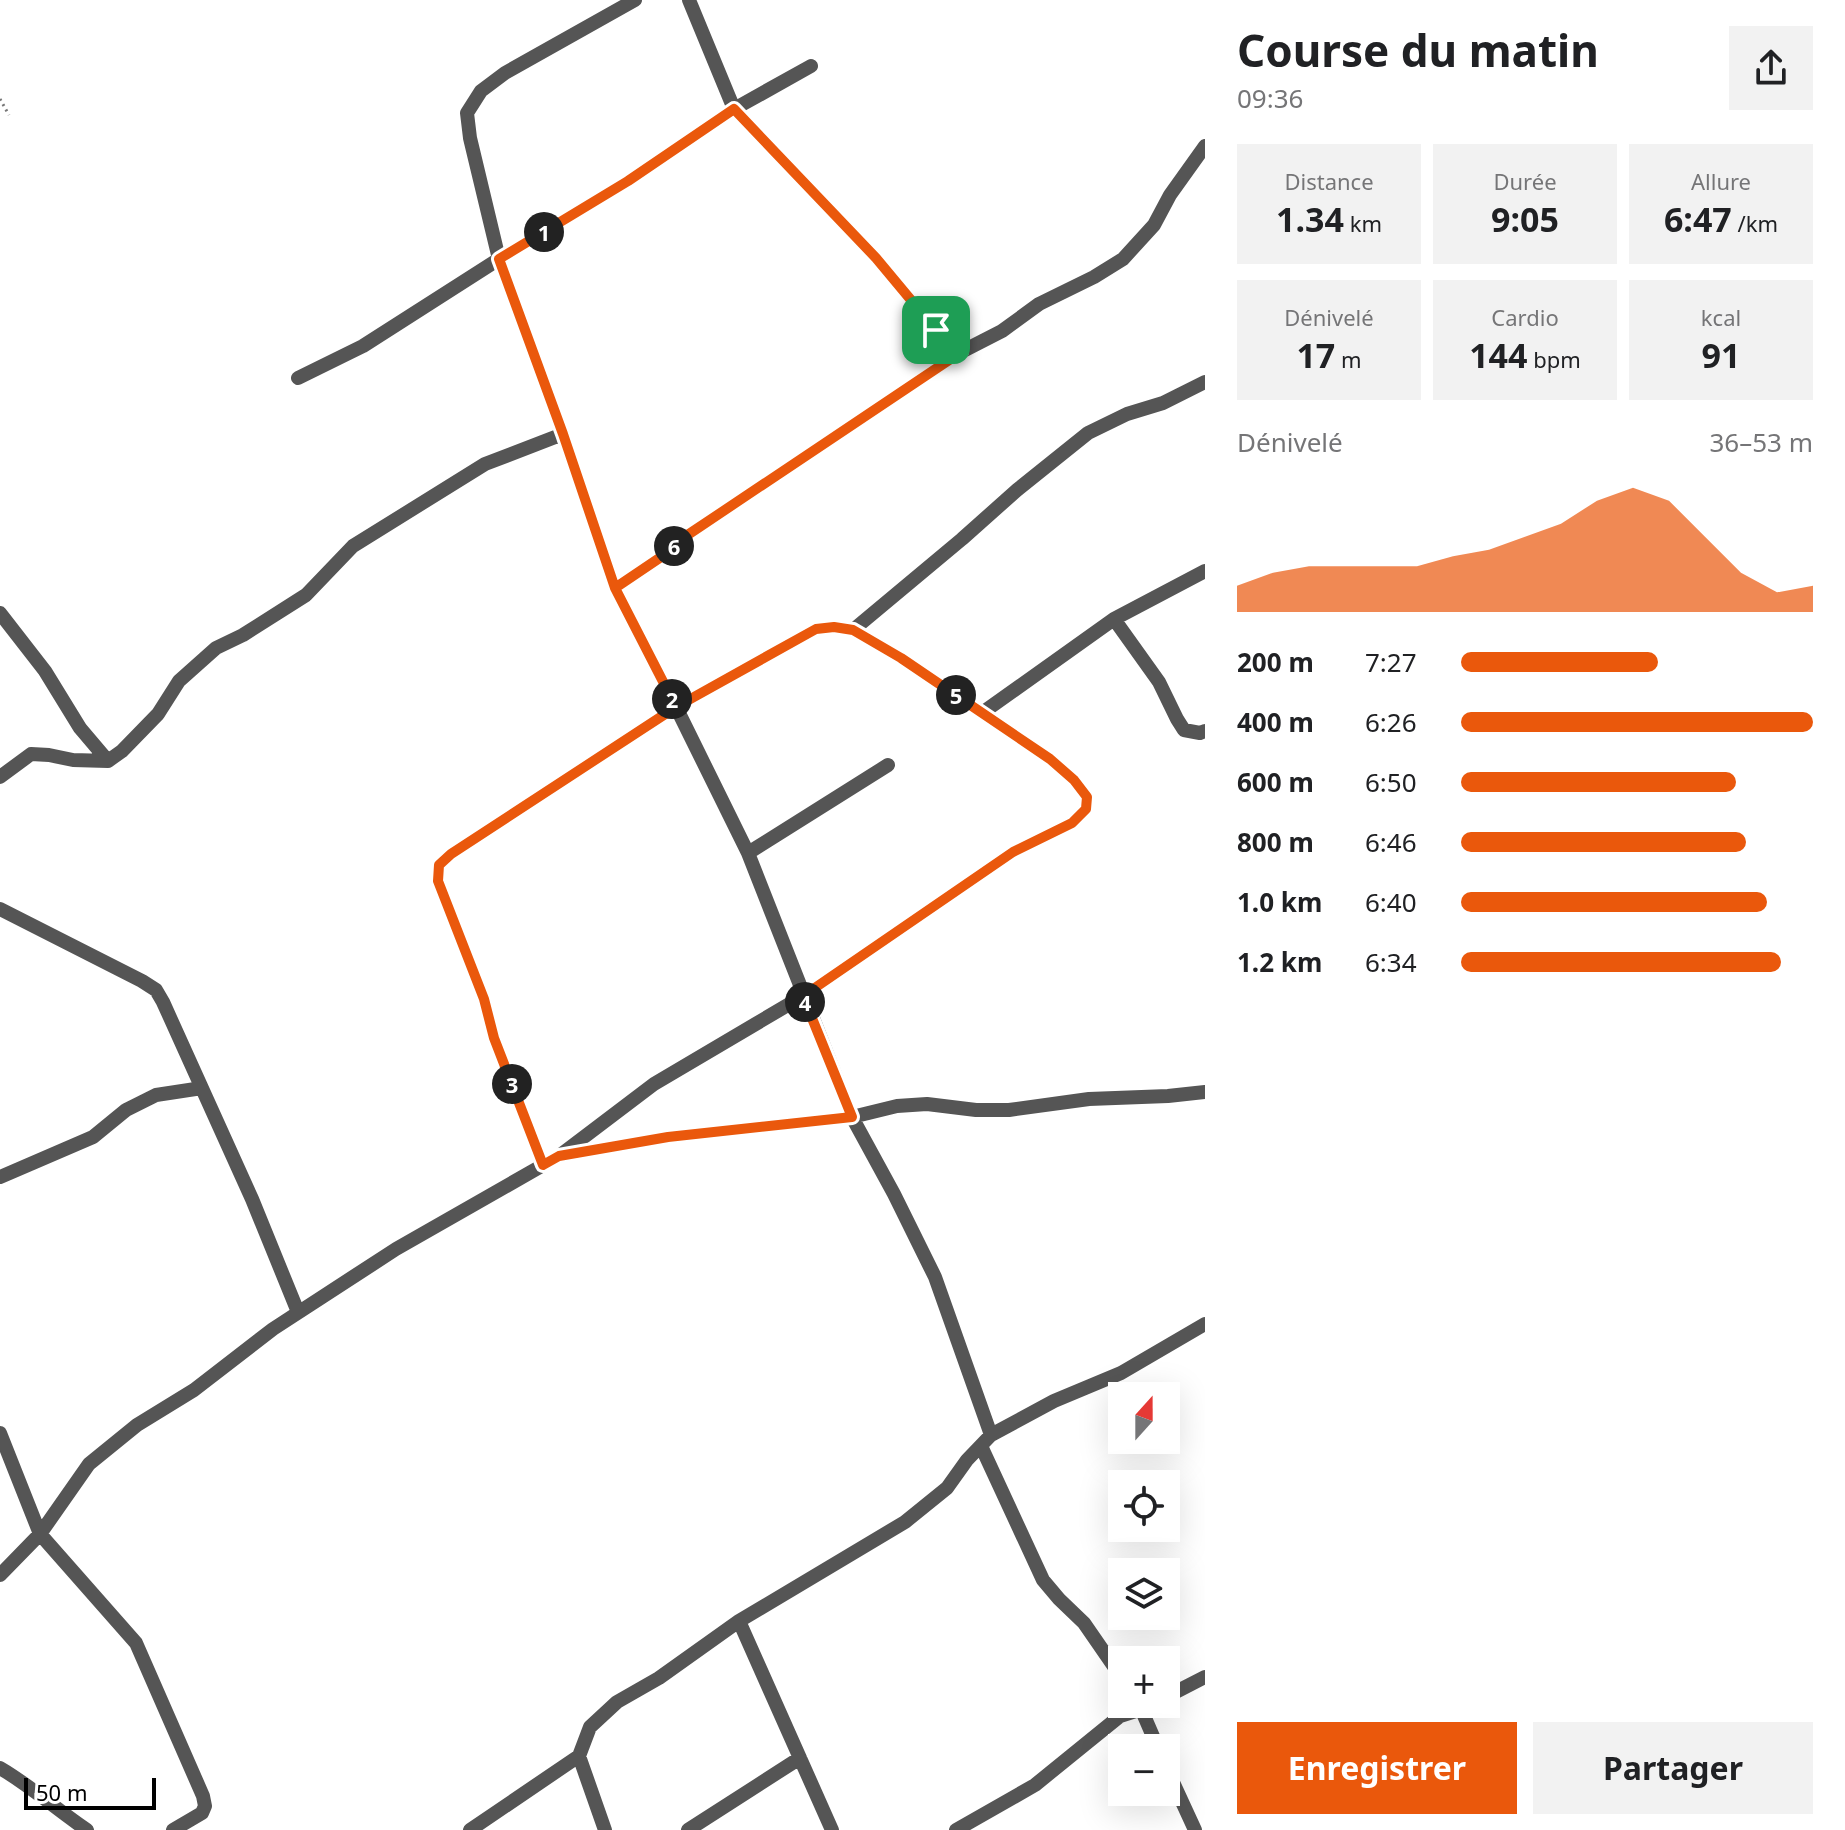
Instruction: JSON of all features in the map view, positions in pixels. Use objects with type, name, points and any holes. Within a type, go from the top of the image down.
[{"type":"street","points":[[635,0],[505,73],[481,91],[467,113],[470,138],[499,259],[615,588],[748,853],[852,1117],[935,1277],[986,1440],[1043,1580],[1084,1623],[1108,1658]]},
{"type":"street","points":[[689,0],[734,109],[858,238],[936,330],[961,352]]},
{"type":"street","points":[[298,378],[363,346],[628,181],[734,109],[811,66]]},
{"type":"street","points":[[615,588],[689,534],[961,352],[1002,331],[1039,304],[1123,259],[1154,225],[1170,195],[1205,146]]},
{"type":"street","points":[[853,630],[1088,433],[1127,414],[1163,403],[1205,382]]},
{"type":"street","points":[[0,777],[31,754],[108,761],[158,714],[179,681],[216,648],[243,635],[306,595],[353,546],[485,464],[563,434]]},
{"type":"street","points":[[982,713],[1114,619],[1205,571]]},
{"type":"street","points":[[0,613],[45,671],[80,728],[108,761]]},
{"type":"street","points":[[1114,619],[1159,682],[1184,730],[1205,731]]},
{"type":"street","points":[[0,1575],[40,1534],[89,1464],[137,1425],[194,1390],[298,1312],[396,1249],[559,1156],[654,1084],[803,996],[1013,852],[1072,823],[1086,809],[1087,797],[1074,780],[1050,759],[901,658],[853,630],[834,627],[816,629],[676,707],[451,854],[439,865],[438,881],[543,1165]]},
{"type":"street","points":[[748,853],[888,765]]},
{"type":"street","points":[[0,909],[156,990],[252,1199],[298,1312]]},
{"type":"street","points":[[0,1177],[93,1137],[126,1110],[156,1095],[202,1088]]},
{"type":"street","points":[[559,1156],[668,1137],[852,1117],[897,1106],[927,1104],[976,1110],[1009,1110],[1089,1099],[1205,1092]]},
{"type":"street","points":[[470,1830],[579,1756],[590,1727],[617,1702],[659,1678],[739,1621],[905,1522],[947,1488],[986,1440],[1054,1401],[1121,1373],[1205,1324]]},
{"type":"street","points":[[0,1433],[40,1534],[136,1643],[203,1796],[205,1806],[202,1813],[173,1830]]},
{"type":"street","points":[[739,1621],[832,1830]]},
{"type":"street","points":[[1180,1690],[1205,1677]]},
{"type":"street","points":[[956,1830],[1035,1785],[1118,1718]]},
{"type":"street","points":[[579,1756],[605,1830]]},
{"type":"street","points":[[688,1830],[800,1758]]},
{"type":"street","points":[[0,1768],[87,1830]]},
{"type":"street","points":[[1180,1797],[1195,1830]]},
{"type":"path","points":[[0,99],[9,115]]},
{"type":"route","points":[[936,330],[876,258],[734,109],[628,181],[499,259],[615,588],[676,707],[451,854],[439,865],[438,881],[543,1165],[559,1156],[668,1137],[852,1117],[803,996],[1013,852],[1072,823],[1086,809],[1087,797],[1074,780],[1050,759],[901,658],[853,630],[834,627],[816,629],[676,707],[645,647],[615,588],[689,534],[961,352],[936,330]]}]
